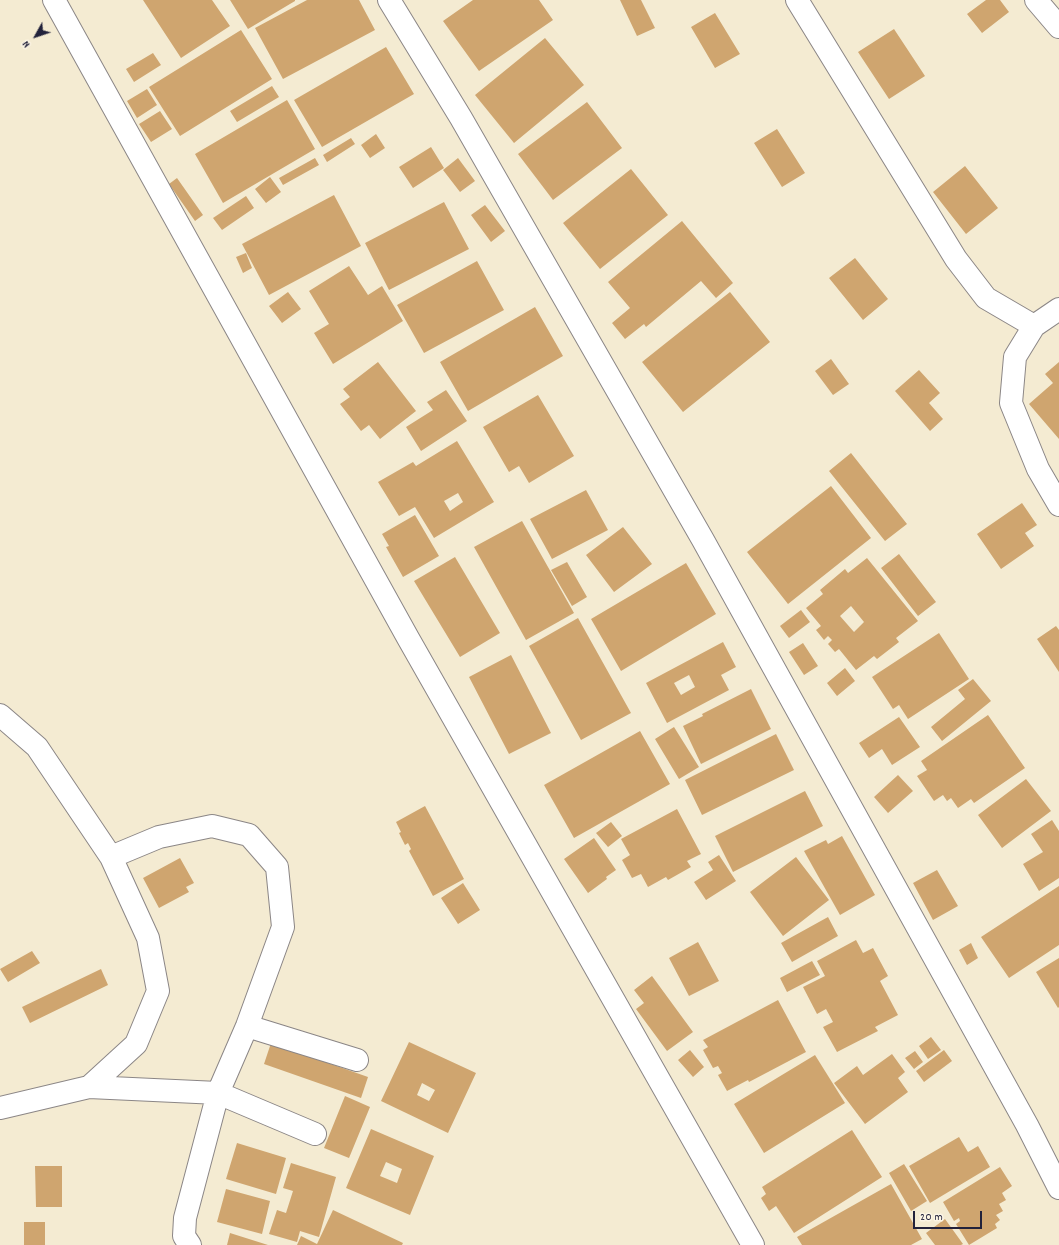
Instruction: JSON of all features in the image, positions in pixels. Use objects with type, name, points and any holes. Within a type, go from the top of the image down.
[{"type":"street","points":[[54,0],[404,631],[753,1245]]},
{"type":"street","points":[[389,0],[461,118],[707,546],[1027,1124],[1059,1188]]},
{"type":"street","points":[[797,0],[956,259],[986,298],[1034,326]]},
{"type":"street","points":[[1036,0],[1059,27]]},
{"type":"street","points":[[1059,309],[1034,326],[1015,357],[1012,403],[1038,469],[1059,505]]},
{"type":"street","points":[[0,715],[37,747],[111,857],[148,938],[158,990],[136,1044],[88,1087]]},
{"type":"street","points":[[111,857],[159,837],[212,826],[249,835],[277,867],[283,926],[246,1026],[218,1093],[185,1218],[184,1236],[190,1245]]},
{"type":"street","points":[[246,1026],[357,1060]]},
{"type":"street","points":[[0,1108],[88,1087],[218,1093],[315,1134]]},
{"type":"building","points":[[143,0],[212,0],[230,26],[181,58]]},
{"type":"building","points":[[230,0],[295,0],[295,1],[248,29]]},
{"type":"building","points":[[307,0],[359,0],[375,30],[283,79],[255,28]]},
{"type":"building","points":[[473,0],[539,0],[553,20],[479,71],[443,21]]},
{"type":"building","points":[[620,0],[641,0],[655,28],[637,36]]},
{"type":"building","points":[[986,0],[1000,0],[1009,12],[982,33],[967,14]]},
{"type":"building","points":[[715,13],[740,54],[715,68],[691,27]]},
{"type":"building","points":[[894,29],[925,76],[889,99],[858,52]]},
{"type":"building","points":[[241,30],[272,79],[180,136],[149,87]]},
{"type":"building","points":[[545,38],[584,85],[514,143],[475,95]]},
{"type":"building","points":[[386,47],[414,94],[322,147],[294,100]]},
{"type":"building","points":[[153,53],[161,65],[134,82],[126,69]]},
{"type":"building","points":[[272,86],[279,97],[237,122],[230,111]]},
{"type":"building","points":[[147,89],[157,105],[137,118],[127,101]]},
{"type":"building","points":[[287,100],[315,149],[223,203],[195,154]]},
{"type":"building","points":[[587,102],[622,148],[553,200],[518,154]]},
{"type":"building","points":[[160,111],[172,129],[151,142],[139,124]]},
{"type":"building","points":[[777,129],[805,173],[782,187],[754,143]]},
{"type":"building","points":[[376,134],[385,148],[370,158],[361,145]]},
{"type":"building","points":[[351,138],[355,144],[327,162],[323,155]]},
{"type":"building","points":[[431,147],[444,168],[413,188],[399,167]]},
{"type":"building","points":[[315,158],[319,165],[283,185],[279,178]]},
{"type":"building","points":[[458,158],[475,181],[460,192],[443,170]]},
{"type":"building","points":[[965,166],[998,208],[966,234],[933,192]]},
{"type":"building","points":[[631,169],[668,215],[600,269],[563,223]]},
{"type":"building","points":[[270,177],[281,192],[266,203],[255,189]]},
{"type":"building","points":[[177,178],[203,215],[195,221],[169,184]]},
{"type":"building","points":[[334,195],[361,246],[269,295],[242,244]]},
{"type":"building","points":[[246,196],[254,208],[222,230],[213,218]]},
{"type":"building","points":[[444,202],[469,249],[389,290],[365,243]]},
{"type":"building","points":[[485,205],[505,231],[491,242],[471,215]]},
{"type":"building","points":[[682,221],[733,283],[716,298],[701,281],[646,327],[644,324],[625,339],[612,323],[630,308],[608,282]]},
{"type":"building","points":[[246,253],[252,268],[243,273],[236,257]]},
{"type":"building","points":[[855,258],[888,299],[863,320],[829,278]]},
{"type":"building","points":[[477,261],[504,310],[424,353],[397,305]]},
{"type":"building","points":[[349,266],[368,295],[382,286],[403,321],[333,364],[314,333],[329,324],[309,291]]},
{"type":"building","points":[[288,292],[301,309],[282,323],[269,306]]},
{"type":"building","points":[[730,292],[770,342],[683,412],[642,362]]},
{"type":"building","points":[[535,307],[563,356],[468,411],[440,362]]},
{"type":"building","points":[[831,359],[849,384],[833,395],[815,371]]},
{"type":"building","points":[[378,362],[416,411],[380,439],[369,425],[361,431],[340,404],[350,397],[343,389]]},
{"type":"building","points":[[1059,362],[1059,439],[1029,404],[1053,383],[1045,374]]},
{"type":"building","points":[[919,370],[940,393],[929,403],[943,419],[930,431],[895,391]]},
{"type":"building","points":[[446,390],[467,421],[421,451],[406,427],[433,410],[427,402]]},
{"type":"building","points":[[538,395],[574,456],[529,483],[519,466],[509,472],[483,427]]},
{"type":"building","points":[[457,441],[494,502],[434,538],[415,507],[399,516],[378,482],[413,462],[416,466]],"holes":[[[458,493],[463,502],[450,511],[444,501]]]},
{"type":"building","points":[[851,453],[907,524],[885,541],[829,471]]},
{"type":"building","points":[[831,486],[871,538],[788,604],[747,552]]},
{"type":"building","points":[[586,490],[608,530],[552,559],[530,519]]},
{"type":"building","points":[[1022,503],[1037,525],[1025,533],[1034,546],[1001,569],[977,534]]},
{"type":"building","points":[[415,515],[439,556],[403,577],[386,547],[389,546],[382,534]]},
{"type":"building","points":[[522,521],[574,613],[526,640],[474,547]]},
{"type":"building","points":[[623,527],[652,564],[614,592],[586,555]]},
{"type":"building","points":[[899,554],[936,602],[918,616],[881,568]]},
{"type":"building","points":[[455,557],[500,633],[460,657],[414,581]]},
{"type":"building","points":[[867,558],[918,621],[896,638],[899,642],[877,659],[874,656],[856,670],[839,649],[835,652],[828,644],[832,640],[828,636],[824,640],[816,630],[821,626],[806,608],[823,594],[820,590],[845,569],[848,573]],"holes":[[[851,606],[864,622],[854,632],[840,616]]]},
{"type":"building","points":[[567,562],[587,597],[572,606],[551,570]]},
{"type":"building","points":[[686,563],[716,614],[621,671],[591,619]]},
{"type":"building","points":[[801,610],[810,622],[789,638],[780,626]]},
{"type":"building","points":[[578,618],[631,713],[581,740],[529,646]]},
{"type":"building","points":[[1056,626],[1059,630],[1059,672],[1037,639]]},
{"type":"building","points":[[939,633],[969,679],[908,719],[899,705],[893,709],[872,677]]},
{"type":"building","points":[[723,642],[736,667],[721,675],[729,690],[667,723],[646,683]],"holes":[[[689,675],[695,687],[681,695],[674,683]]]},
{"type":"building","points":[[803,643],[818,666],[804,675],[789,652]]},
{"type":"building","points":[[511,655],[551,733],[509,754],[469,677]]},
{"type":"building","points":[[845,668],[855,681],[837,696],[827,683]]},
{"type":"building","points":[[973,679],[991,701],[942,741],[931,727],[965,699],[958,690]]},
{"type":"building","points":[[751,689],[771,729],[701,764],[683,726],[703,716],[702,714]]},
{"type":"building","points":[[988,715],[1025,768],[974,803],[971,799],[958,808],[951,798],[947,801],[943,795],[934,801],[917,776],[927,770],[921,761]]},
{"type":"building","points":[[899,717],[920,747],[892,765],[882,749],[869,758],[859,743]]},
{"type":"building","points":[[674,727],[699,767],[679,779],[655,739]]},
{"type":"building","points":[[640,731],[670,784],[574,838],[544,785]]},
{"type":"building","points":[[776,734],[794,770],[702,815],[685,780]]},
{"type":"building","points":[[898,775],[913,791],[888,813],[874,797]]},
{"type":"building","points":[[1026,779],[1051,811],[1002,848],[978,815]]},
{"type":"building","points":[[805,791],[823,826],[733,872],[715,836]]},
{"type":"building","points":[[425,806],[464,879],[433,896],[409,851],[411,849],[408,843],[405,845],[399,833],[401,832],[396,822]]},
{"type":"building","points":[[677,809],[701,854],[687,861],[691,867],[668,880],[666,877],[648,887],[641,874],[632,878],[622,860],[630,855],[621,839]]},
{"type":"building","points":[[1052,820],[1059,831],[1059,878],[1039,891],[1023,864],[1043,852],[1031,834]]},
{"type":"building","points":[[611,822],[622,836],[608,847],[596,833]]},
{"type":"building","points":[[842,836],[875,895],[840,915],[804,851],[826,840],[828,844]]},
{"type":"building","points":[[594,838],[616,870],[606,877],[607,879],[588,893],[564,859]]},
{"type":"building","points":[[719,855],[736,881],[706,900],[694,882],[713,870],[708,862]]},
{"type":"building","points":[[796,857],[829,900],[783,936],[750,892]]},
{"type":"building","points":[[180,858],[194,883],[186,887],[189,892],[159,908],[143,878]]},
{"type":"building","points":[[937,870],[958,906],[933,920],[913,883]]},
{"type":"building","points":[[463,883],[480,910],[458,924],[441,898]]},
{"type":"building","points":[[1059,886],[1059,945],[1009,978],[981,937]]},
{"type":"building","points":[[828,917],[838,936],[792,962],[781,943]]},
{"type":"building","points":[[856,940],[863,953],[873,948],[888,976],[880,981],[898,1015],[875,1027],[878,1031],[837,1052],[823,1027],[833,1022],[826,1009],[817,1014],[803,987],[825,976],[817,961]]},
{"type":"building","points":[[698,942],[719,981],[689,996],[669,958]]},
{"type":"building","points":[[971,943],[978,958],[967,965],[959,950]]},
{"type":"building","points":[[32,951],[40,963],[8,982],[0,969]]},
{"type":"building","points":[[1059,958],[1059,1007],[1058,1008],[1036,972]]},
{"type":"building","points":[[812,961],[820,975],[787,992],[780,978]]},
{"type":"building","points":[[101,969],[108,985],[30,1023],[22,1007]]},
{"type":"building","points":[[652,976],[693,1032],[667,1051],[636,1009],[644,1003],[634,990]]},
{"type":"building","points":[[778,1000],[806,1052],[749,1082],[748,1080],[727,1091],[718,1075],[722,1073],[718,1066],[713,1068],[703,1050],[708,1047],[703,1040]]},
{"type":"building","points":[[931,1037],[941,1050],[928,1059],[919,1046]]},
{"type":"building","points":[[409,1042],[476,1073],[448,1133],[381,1101]],"holes":[[[422,1083],[435,1090],[429,1101],[417,1095]]]},
{"type":"building","points":[[271,1043],[368,1077],[361,1098],[264,1064]]},
{"type":"building","points":[[690,1050],[704,1067],[693,1077],[678,1060]]},
{"type":"building","points":[[944,1050],[952,1061],[924,1082],[916,1071]]},
{"type":"building","points":[[915,1051],[923,1062],[914,1069],[905,1058]]},
{"type":"building","points":[[892,1054],[905,1072],[898,1078],[908,1092],[865,1124],[834,1083],[857,1066],[863,1075]]},
{"type":"building","points":[[815,1055],[845,1103],[764,1153],[734,1104]]},
{"type":"building","points":[[345,1096],[370,1107],[349,1158],[324,1148]]},
{"type":"building","points":[[371,1129],[434,1156],[410,1215],[346,1188]],"holes":[[[386,1162],[402,1169],[397,1183],[380,1176]]]},
{"type":"building","points":[[852,1130],[882,1177],[794,1233],[776,1206],[769,1211],[761,1198],[766,1194],[762,1187]]},
{"type":"building","points":[[959,1137],[968,1152],[978,1146],[990,1167],[930,1203],[909,1166]]},
{"type":"building","points":[[237,1143],[286,1158],[276,1194],[226,1179]]},
{"type":"building","points":[[291,1163],[336,1177],[319,1237],[300,1231],[297,1242],[269,1234],[277,1210],[286,1213],[293,1191],[283,1188]]},
{"type":"building","points":[[904,1164],[927,1201],[911,1211],[889,1173]]},
{"type":"building","points":[[35,1166],[62,1166],[62,1207],[36,1207]]},
{"type":"building","points":[[1000,1167],[1012,1186],[1002,1193],[1006,1200],[999,1204],[1003,1211],[996,1215],[1000,1220],[995,1224],[997,1228],[969,1245],[956,1224],[960,1221],[959,1218],[954,1221],[943,1202]]},
{"type":"building","points":[[891,1184],[922,1239],[911,1245],[802,1245],[797,1237]]},
{"type":"building","points":[[226,1189],[270,1201],[262,1234],[217,1222]]},
{"type":"building","points":[[333,1210],[403,1243],[402,1245],[297,1245],[301,1236],[317,1244]]},
{"type":"building","points":[[945,1219],[963,1244],[935,1245],[926,1233]]},
{"type":"building","points":[[24,1222],[45,1222],[45,1245],[24,1245]]},
{"type":"building","points":[[230,1233],[268,1245],[227,1245]]}]
